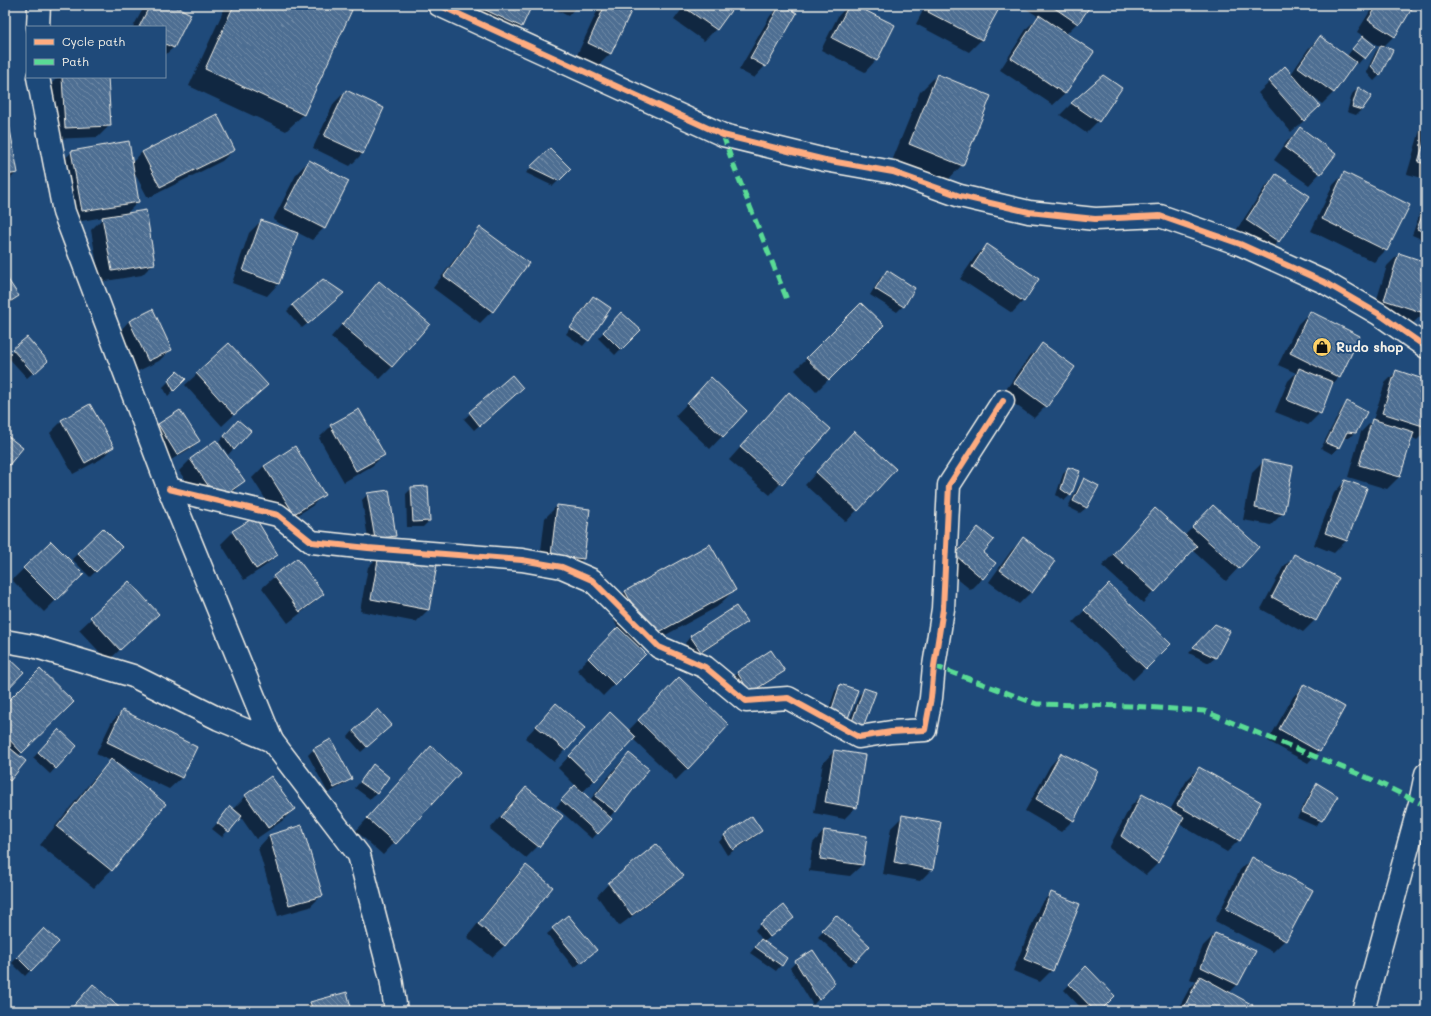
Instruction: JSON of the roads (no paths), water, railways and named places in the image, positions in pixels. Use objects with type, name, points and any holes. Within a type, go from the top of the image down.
[{"type":"street","points":[[38,26],[39,5]]},
{"type":"street","points":[[439,5],[723,135],[825,160],[893,172],[960,196],[1029,212],[1095,219],[1160,216],[1240,244],[1324,282],[1379,314],[1426,347]]},
{"type":"street","points":[[38,78],[64,212],[169,490],[272,740],[359,855],[391,978],[396,1011]]},
{"type":"street","points":[[169,490],[278,515],[312,542],[522,560],[562,567],[592,580],[659,647],[705,667],[746,701],[788,698],[858,737],[891,732],[925,730],[931,698],[934,666],[943,609],[949,485],[1003,401]]},
{"type":"street","points":[[5,641],[33,646],[133,676],[219,719],[272,740]]},
{"type":"street","points":[[1362,1011],[1423,813],[1426,774]]},
{"type":"place","name":"Rudo shop","points":[[1322,347]]}]
